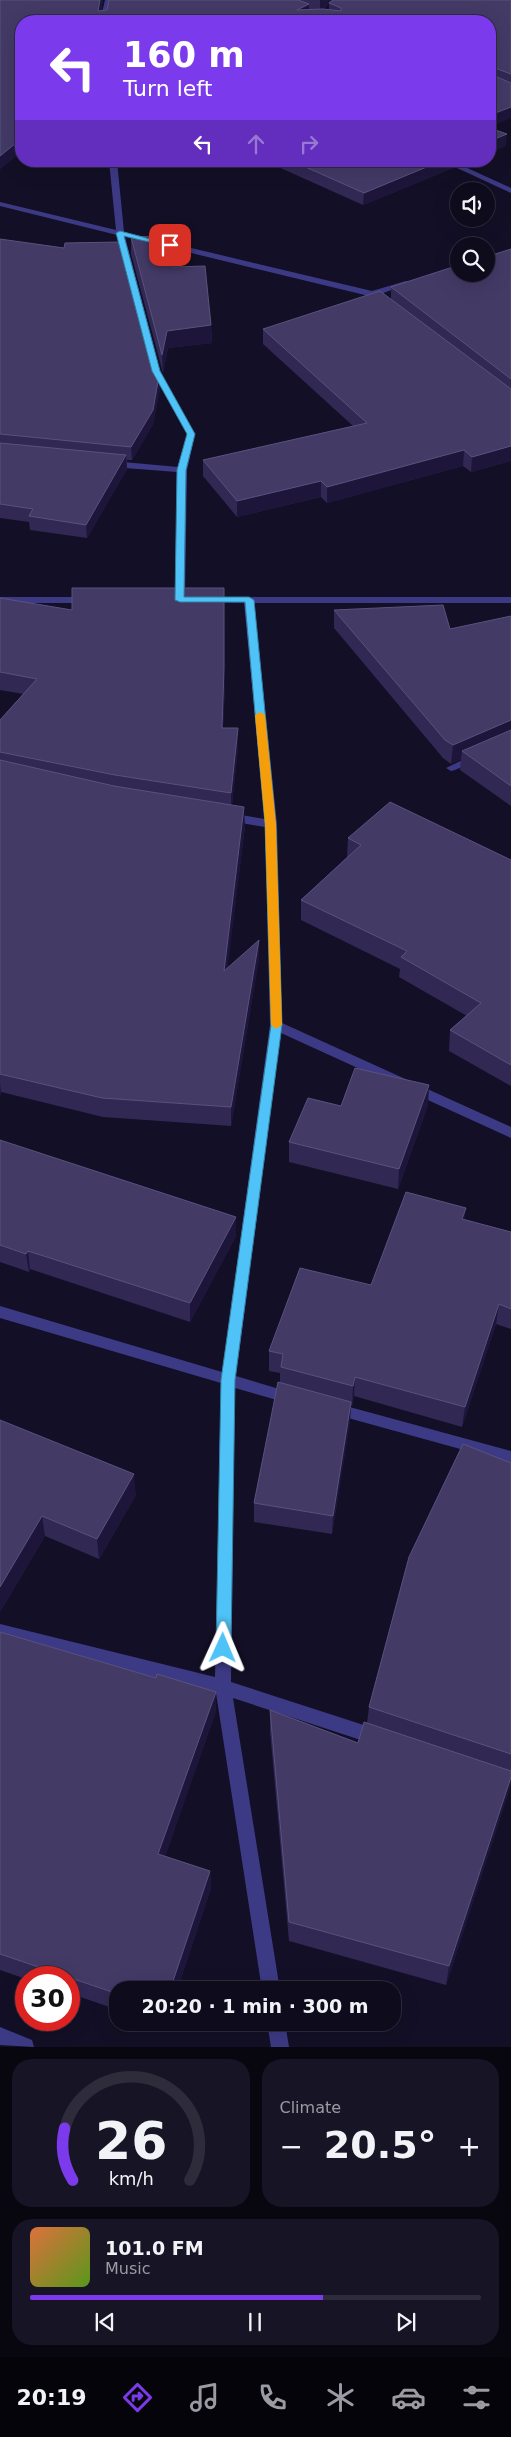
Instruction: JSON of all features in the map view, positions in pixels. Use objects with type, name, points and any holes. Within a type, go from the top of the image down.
[{"type":"street","points":[[104,15],[108,0]]},
{"type":"street","points":[[114,167],[120,233],[156,371],[191,434],[182,470],[184,600],[511,600]]},
{"type":"street","points":[[458,167],[511,191]]},
{"type":"street","points":[[0,204],[372,294],[393,311]]},
{"type":"street","points":[[372,294],[416,280]]},
{"type":"street","points":[[106,463],[182,470]]},
{"type":"street","points":[[0,600],[100,600]]},
{"type":"street","points":[[249,600],[270,824],[276,1025],[228,1380],[223,1687],[270,1981]]},
{"type":"street","points":[[451,768],[485,752]]},
{"type":"street","points":[[212,814],[270,824]]},
{"type":"street","points":[[276,1025],[511,1133]]},
{"type":"street","points":[[0,1312],[303,1401]]},
{"type":"street","points":[[322,1406],[511,1457]]},
{"type":"street","points":[[0,1632],[223,1687],[390,1742]]},
{"type":"street","points":[[277,2031],[280,2047]]},
{"type":"street","points":[[0,2036],[25,2047]]},
{"type":"building","points":[[0,0],[100,0],[98,11],[107,10],[109,0],[298,0],[309,4],[297,10],[323,9],[341,11],[341,8],[329,3],[333,0],[511,0],[511,74],[496,68],[496,15],[15,15],[15,144],[0,156]]},
{"type":"building","points":[[496,77],[511,83],[511,107],[496,113]]},
{"type":"building","points":[[496,130],[507,134],[496,139]]},
{"type":"building","points":[[306,167],[427,167],[364,193]]},
{"type":"building","points":[[170,236],[173,267],[205,266],[211,325],[167,331],[162,355],[131,237]]},
{"type":"building","points":[[0,239],[64,248],[65,243],[119,242],[150,358],[159,376],[153,410],[131,447],[0,434]]},
{"type":"building","points":[[511,249],[511,379],[391,287],[450,268],[450,282],[495,282],[495,254]]},
{"type":"building","points":[[380,291],[511,389],[511,446],[472,457],[464,450],[327,487],[321,481],[237,501],[203,460],[367,423],[263,329]]},
{"type":"building","points":[[0,443],[126,455],[86,525],[29,516],[33,509],[0,504]]},
{"type":"building","points":[[72,588],[224,588],[222,728],[238,728],[231,793],[115,775],[0,752],[0,720],[37,679],[0,672],[0,598],[72,610]]},
{"type":"building","points":[[443,605],[450,629],[511,616],[511,720],[453,745],[445,740],[334,610]]},
{"type":"building","points":[[511,730],[511,786],[462,751]]},
{"type":"building","points":[[0,760],[114,786],[244,807],[224,971],[259,940],[231,1107],[102,1098],[0,1074]]},
{"type":"building","points":[[390,802],[511,860],[511,1065],[450,1030],[481,1003],[401,957],[407,951],[301,900],[361,845],[348,838]]},
{"type":"building","points":[[355,1068],[429,1085],[399,1169],[289,1142],[308,1098],[341,1106]]},
{"type":"building","points":[[0,1140],[236,1217],[190,1303],[28,1251],[26,1254],[0,1245]]},
{"type":"building","points":[[406,1192],[466,1208],[462,1219],[511,1232],[511,1309],[499,1304],[465,1407],[355,1377],[353,1386],[281,1367],[283,1354],[269,1351],[300,1268],[371,1285]]},
{"type":"building","points":[[278,1382],[351,1402],[333,1516],[254,1503]]},
{"type":"building","points":[[0,1420],[134,1474],[97,1539],[42,1516],[0,1587]]},
{"type":"building","points":[[463,1444],[511,1463],[511,1754],[369,1707],[409,1557]]},
{"type":"building","points":[[0,1632],[156,1678],[157,1674],[216,1692],[158,1854],[210,1871],[173,1981],[109,1981],[109,1991],[80,1981],[80,1966],[35,1966],[0,1954]]},
{"type":"building","points":[[270,1710],[358,1743],[364,1722],[511,1771],[511,1777],[449,1966],[289,1922]]},
{"type":"slow traffic","points":[[260,715],[270,824],[276,1025]]},
{"type":"route","points":[[170,245],[120,233],[156,371],[191,434],[182,470],[180,600],[249,600],[270,824],[276,1025],[228,1380],[223,1648]]}]
